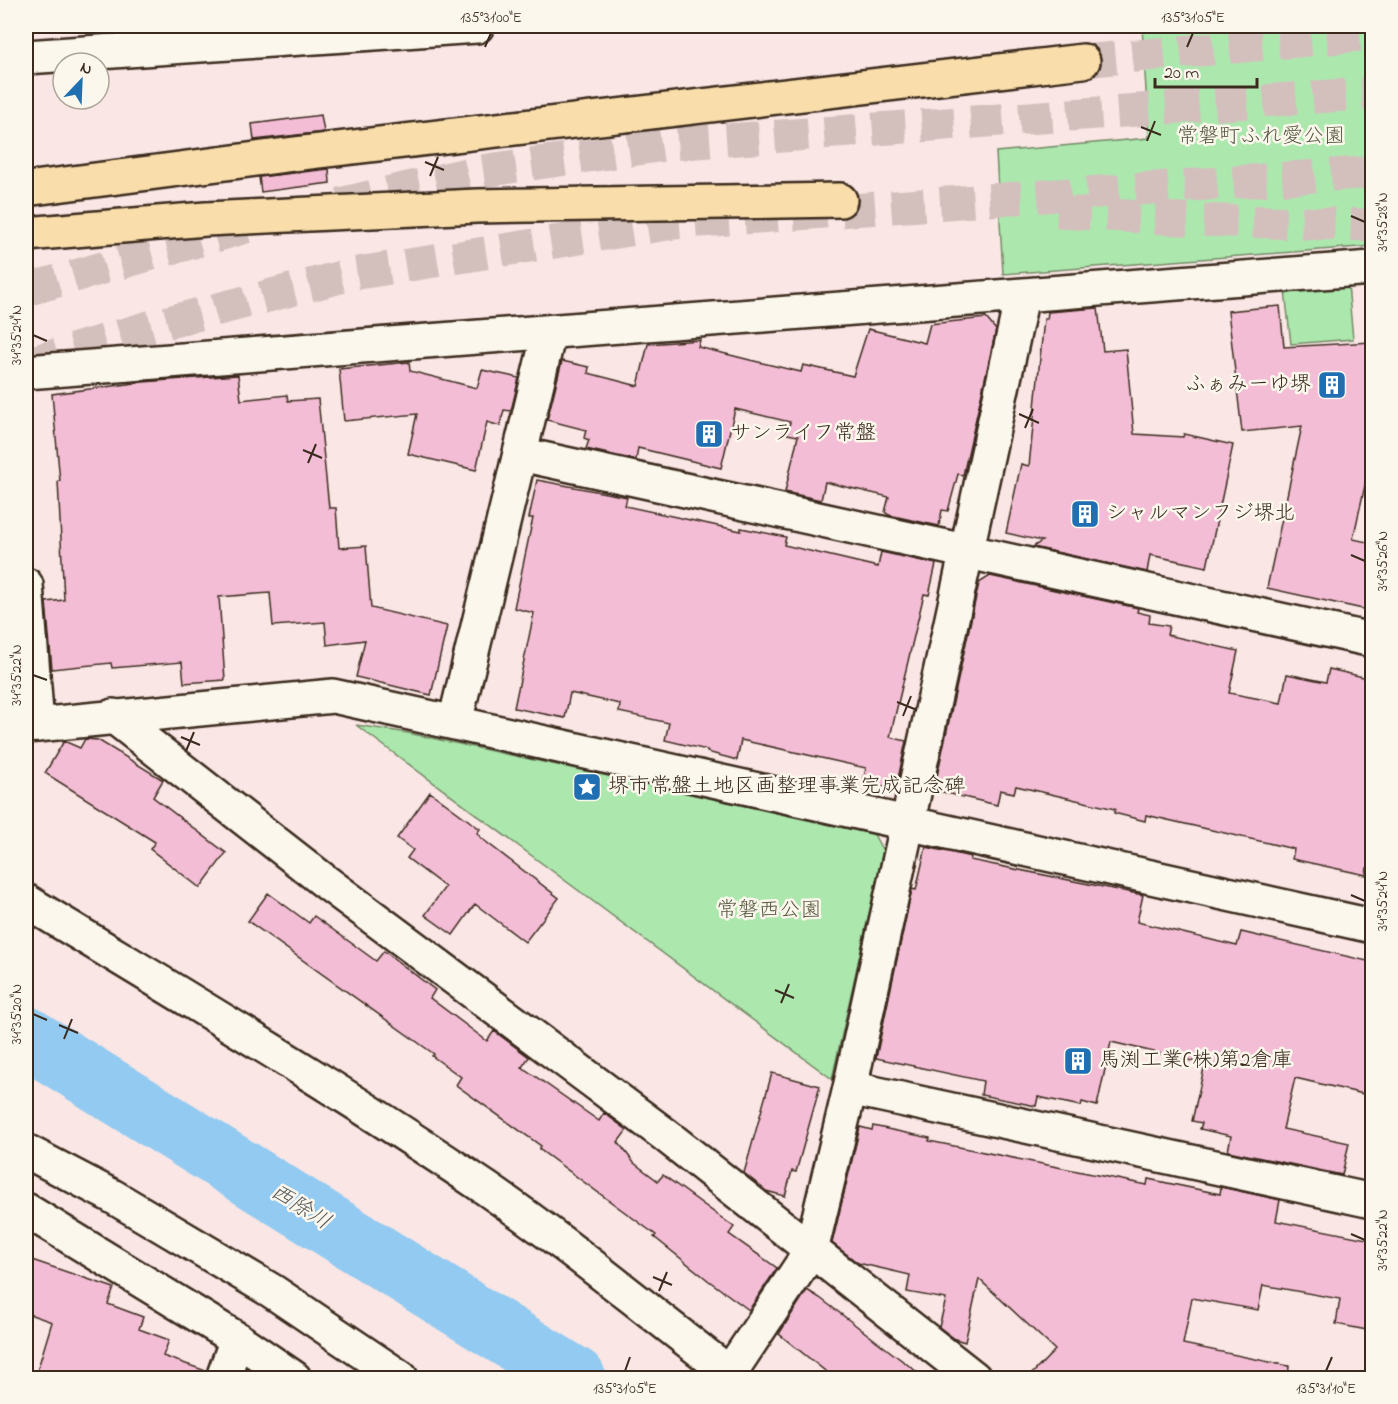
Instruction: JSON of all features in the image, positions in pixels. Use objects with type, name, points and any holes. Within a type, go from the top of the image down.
[{"type":"highway","points":[[26,189],[306,152],[1083,61]]},
{"type":"highway","points":[[26,234],[206,219],[477,206],[840,200]]},
{"type":"street","points":[[26,57],[477,26]]},
{"type":"street","points":[[26,372],[1372,268]]},
{"type":"street","points":[[26,901],[322,1082],[488,1190],[597,1269],[733,1376],[811,1251],[850,1088],[1022,296]]},
{"type":"street","points":[[455,722],[549,333]]},
{"type":"street","points":[[520,454],[1372,640]]},
{"type":"street","points":[[26,585],[31,726],[113,716],[333,696],[908,821],[1372,926]]},
{"type":"street","points":[[113,716],[327,883],[664,1134],[974,1378]]},
{"type":"street","points":[[850,1088],[1372,1201]]},
{"type":"street","points":[[26,1151],[112,1196],[272,1291],[401,1378]]},
{"type":"street","points":[[27,1215],[237,1339],[294,1378]]},
{"type":"street","points":[[224,1378],[237,1339]]},
{"type":"green space","name":"常磐町ふれ愛公園","points":[[1142,26],[1372,26],[1372,246],[1003,274],[996,152],[1149,138]]},
{"type":"green space","points":[[1348,285],[1353,339],[1291,344],[1285,291]]},
{"type":"green space","name":"常磐西公園","points":[[356,725],[408,733],[873,833],[883,851],[832,1079]]},
{"type":"building","points":[[321,115],[324,132],[254,140],[252,124]]},
{"type":"building","points":[[329,169],[330,183],[261,192],[259,177]]},
{"type":"building","points":[[1280,306],[1284,347],[1372,342],[1372,473],[1368,472],[1353,539],[1372,543],[1372,611],[1267,588],[1302,426],[1242,432],[1228,311]]},
{"type":"building","points":[[1098,308],[1103,351],[1126,349],[1134,434],[1183,437],[1184,434],[1233,445],[1207,567],[1150,555],[1147,572],[1033,547],[1042,541],[1006,533],[1021,464],[1029,466],[1044,319],[1047,319],[1048,312]]},
{"type":"building","points":[[986,318],[996,330],[963,475],[958,474],[948,511],[942,510],[939,526],[889,515],[885,512],[889,497],[825,482],[821,500],[785,492],[798,436],[787,434],[790,422],[735,409],[721,468],[638,448],[636,460],[586,449],[589,440],[584,438],[586,430],[547,420],[562,361],[589,367],[588,373],[638,386],[648,344],[700,340],[698,347],[801,372],[803,365],[853,376],[868,329],[925,343],[930,324]]},
{"type":"building","points":[[409,362],[410,371],[477,388],[482,370],[519,378],[511,411],[504,410],[500,426],[487,422],[476,470],[408,454],[417,414],[344,421],[339,369]]},
{"type":"building","points":[[238,375],[241,400],[287,395],[288,401],[318,399],[329,508],[336,508],[339,548],[366,546],[371,608],[447,626],[431,695],[356,677],[365,640],[327,645],[325,622],[273,626],[270,593],[219,597],[225,680],[184,683],[182,662],[112,668],[111,663],[52,669],[46,602],[64,600],[58,481],[60,481],[52,394],[143,382]]},
{"type":"building","points":[[537,480],[627,497],[625,506],[741,531],[741,528],[786,537],[784,545],[878,567],[881,552],[936,564],[929,595],[924,594],[890,737],[906,741],[897,784],[890,788],[863,782],[866,768],[741,740],[737,760],[707,752],[707,750],[665,740],[669,723],[619,712],[620,704],[570,693],[565,718],[514,708],[534,613],[514,608],[533,518],[529,518]]},
{"type":"building","points":[[990,576],[1138,608],[1137,612],[1150,615],[1149,623],[1169,626],[1167,635],[1238,651],[1229,693],[1281,703],[1287,674],[1326,682],[1329,669],[1372,679],[1372,869],[1367,868],[1366,875],[1292,859],[1294,849],[1146,815],[1145,821],[1114,813],[1115,809],[1016,786],[1014,793],[1000,790],[997,805],[934,790],[979,583]]},
{"type":"building","points":[[85,739],[98,740],[163,780],[153,797],[226,853],[200,888],[150,849],[155,842],[45,773],[64,741],[80,748]]},
{"type":"building","points":[[430,792],[480,829],[477,833],[481,838],[559,898],[525,942],[475,904],[453,935],[425,915],[445,887],[407,858],[413,850],[397,838]]},
{"type":"building","points":[[926,847],[971,857],[970,860],[1143,895],[1137,922],[1237,946],[1241,932],[1372,962],[1372,1096],[1295,1078],[1283,1129],[1349,1143],[1342,1175],[1228,1151],[1231,1136],[1200,1129],[1202,1123],[1192,1121],[1205,1064],[1111,1042],[1097,1106],[1082,1102],[1081,1106],[1038,1097],[1036,1106],[981,1095],[983,1081],[876,1058],[912,889],[916,890]]},
{"type":"building","points":[[268,893],[309,923],[314,916],[376,961],[384,951],[435,990],[430,998],[487,1041],[494,1031],[529,1057],[522,1067],[599,1121],[604,1113],[627,1130],[618,1142],[634,1163],[658,1181],[663,1175],[734,1227],[729,1234],[777,1268],[749,1310],[654,1237],[656,1235],[539,1149],[541,1146],[456,1085],[461,1077],[432,1056],[434,1054],[248,921]]},
{"type":"building","points":[[772,1073],[820,1086],[796,1172],[792,1171],[785,1196],[766,1191],[744,1173]]},
{"type":"building","points":[[873,1126],[930,1138],[929,1141],[1147,1185],[1148,1179],[1220,1194],[1221,1187],[1280,1200],[1276,1221],[1372,1240],[1372,1331],[1336,1324],[1340,1299],[1263,1285],[1258,1310],[1192,1298],[1183,1344],[1289,1366],[1288,1378],[1028,1378],[1055,1350],[979,1279],[965,1342],[955,1339],[939,1327],[946,1299],[907,1292],[910,1275],[858,1263],[832,1243],[860,1127],[872,1130]]},
{"type":"building","points":[[26,1258],[114,1288],[108,1304],[143,1317],[139,1329],[169,1340],[163,1356],[206,1371],[205,1378],[35,1378],[52,1322],[26,1313]]},
{"type":"building","points":[[807,1290],[925,1378],[834,1378],[779,1334]]},
{"type":"waterway","name":"西除川","points":[[26,1037],[575,1378]]},
{"type":"tunnel","points":[[1083,61],[1372,34]]},
{"type":"tunnel","points":[[340,204],[475,172],[671,144],[1372,93]]},
{"type":"tunnel","points":[[26,364],[146,328],[352,274],[674,223],[1372,172]]},
{"type":"tunnel","points":[[1057,212],[1196,220],[1372,225]]},
{"type":"tunnel","points":[[26,290],[260,223]]},
{"type":"place","name":"ふぁみーゆ堺","points":[[1332,385]]},
{"type":"place","name":"サンライフ常盤","points":[[709,434]]},
{"type":"place","name":"シャルマンフジ堺北","points":[[1085,514]]},
{"type":"place","name":"堺市常盤土地区画整理事業完成記念碑","points":[[587,787]]},
{"type":"place","name":"馬渕工業(株)第2倉庫","points":[[1078,1061]]}]
